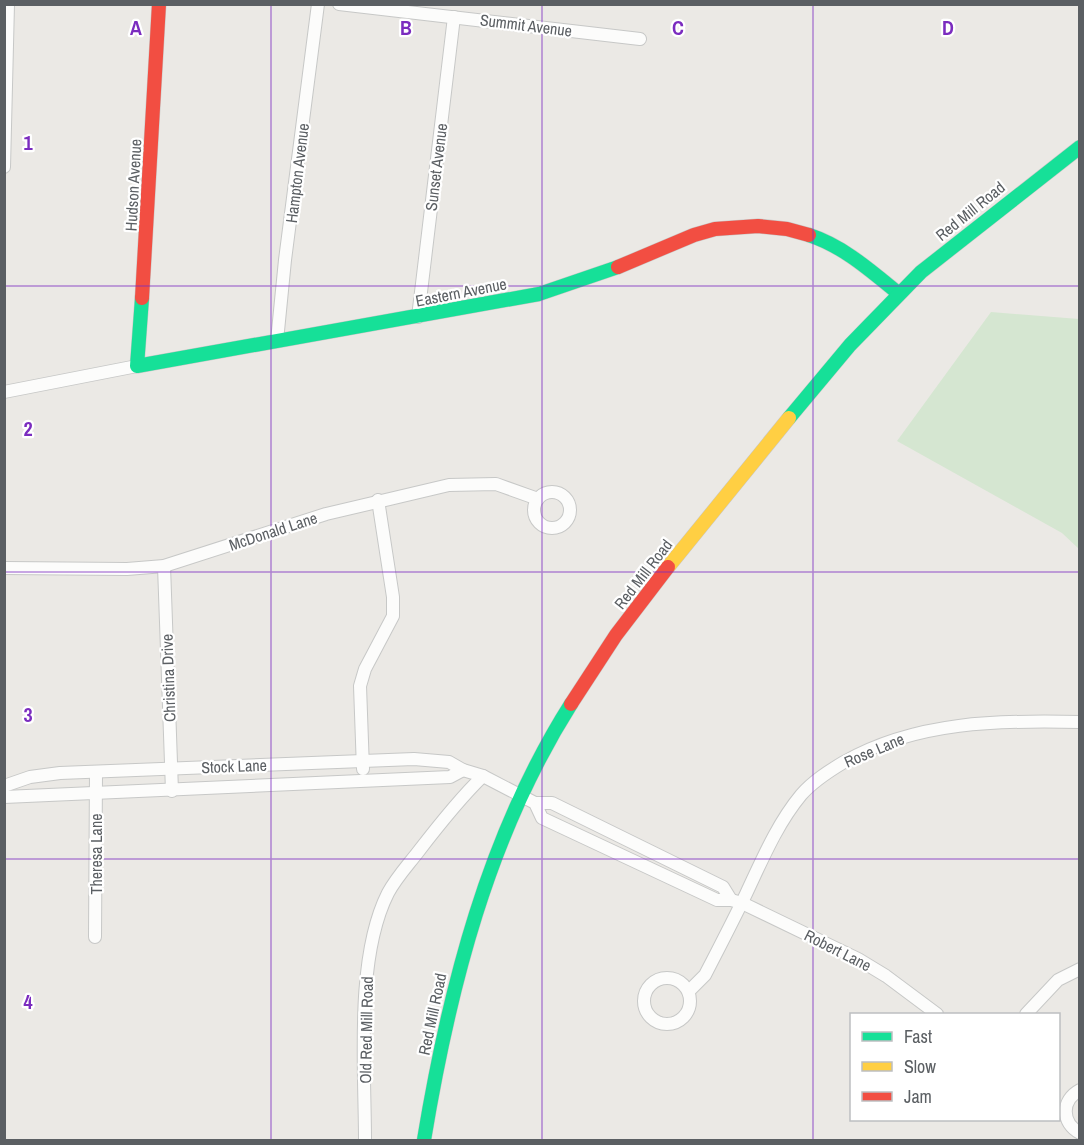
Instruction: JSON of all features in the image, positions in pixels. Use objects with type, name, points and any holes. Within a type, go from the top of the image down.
[{"type":"main road","name":"Hudson Avenue","points":[[137,366],[159,4]]},
{"type":"main road","name":"Red Mill Road","points":[[424,1140],[445,1028],[467,938],[489,872],[521,794],[567,710],[600,657],[654,585],[808,394],[898,293],[921,272],[1080,147]]},
{"type":"main road","name":"Eastern Avenue","points":[[137,366],[539,294],[583,282],[714,229],[749,225],[771,226],[825,241],[851,256],[898,293]]},
{"type":"street","points":[[4,167],[8,4]]},
{"type":"street","name":"Hampton Avenue","points":[[277,341],[285,260],[318,4]]},
{"type":"street","name":"Summit Avenue","points":[[339,4],[640,39]]},
{"type":"street","name":"Sunset Avenue","points":[[418,317],[454,17]]},
{"type":"street","name":"Eastern Avenue","points":[[4,392],[137,366]]},
{"type":"street","name":"McDonald Lane","points":[[4,568],[127,569],[164,566],[326,514],[449,485],[496,484],[538,499]]},
{"type":"street","points":[[364,781],[360,686],[364,669],[393,616],[393,597],[378,500]]},
{"type":"street","name":"Christina Drive","points":[[164,566],[172,791]]},
{"type":"street","name":"Rose Lane","points":[[689,991],[705,975],[736,902],[782,821],[802,793],[826,772],[878,745],[943,728],[983,723],[1080,722]]},
{"type":"street","name":"Stock Lane","points":[[4,786],[30,777],[96,772],[414,759],[448,762],[521,794]]},
{"type":"street","name":"Stock Lane","points":[[4,797],[450,777],[463,770]]},
{"type":"street","name":"Theresa Lane","points":[[95,937],[96,772]]},
{"type":"street","name":"Old Red Mill Road","points":[[365,1140],[365,996],[368,963],[377,923],[388,892],[402,872],[468,790],[483,776]]},
{"type":"street","name":"Robert Lane","points":[[521,794],[535,803],[542,818],[717,900],[736,902],[858,959],[886,976],[936,1013]]},
{"type":"street","name":"Robert Lane","points":[[535,803],[552,803],[636,844],[723,888],[736,902]]},
{"type":"street","points":[[1027,1013],[1059,980],[1080,969]]},
{"type":"street","points":[[1080,1090],[1069,1099],[1062,1112],[1071,1127],[1080,1133]]},
{"type":"green space","points":[[991,312],[1079,319],[1079,549],[1062,533],[897,441]]},
{"type":"traffic: fast","points":[[789,418],[850,345],[921,272],[1080,147]]},
{"type":"traffic: fast","points":[[809,235],[845,252],[898,293]]},
{"type":"traffic: fast","points":[[142,298],[137,366],[539,294],[618,267]]},
{"type":"traffic: fast","points":[[424,1140],[446,1027],[476,914],[517,806],[542,754],[571,704]]},
{"type":"traffic: slow","points":[[668,567],[789,418]]},
{"type":"traffic: jam","points":[[142,298],[159,4]]},
{"type":"traffic: jam","points":[[618,267],[694,235],[715,229],[758,226],[787,229],[809,235]]},
{"type":"traffic: jam","points":[[571,704],[616,635],[668,567]]}]
